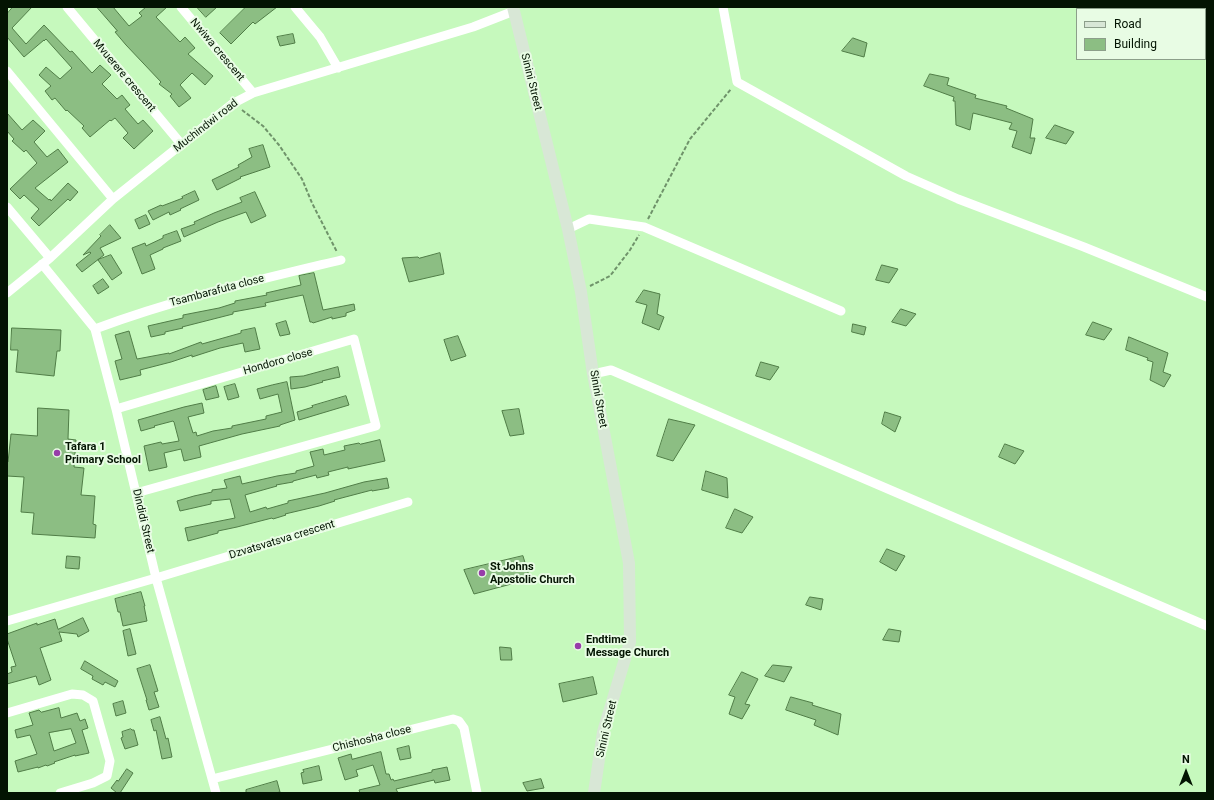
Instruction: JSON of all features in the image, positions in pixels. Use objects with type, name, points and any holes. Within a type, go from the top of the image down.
[{"type":"street","name":"Mvuerere crescent","points":[[67,7],[182,145]]},
{"type":"street","name":"Nwiwa crescent","points":[[181,7],[253,93]]},
{"type":"street","points":[[295,7],[320,36],[338,68]]},
{"type":"street","points":[[723,7],[737,82],[906,176],[958,199],[1084,247],[1207,298]]},
{"type":"street","name":"Muchindwi road","points":[[7,293],[50,258],[113,199],[232,104],[253,93],[473,27],[513,9]]},
{"type":"street","name":"Sinini Street","points":[[513,9],[568,229],[581,292],[593,374],[628,563],[630,642],[604,732],[594,793]]},
{"type":"street","points":[[7,71],[113,199]]},
{"type":"street","points":[[7,207],[50,258]]},
{"type":"street","points":[[568,229],[589,219],[644,227],[841,311]]},
{"type":"street","name":"Tsambarafuta close","points":[[95,328],[133,314],[209,292],[341,260]]},
{"type":"street","name":"Dindidi Street","points":[[42,264],[95,328],[116,409],[156,578],[216,793]]},
{"type":"street","name":"Hondoro close","points":[[116,409],[354,339],[376,426],[136,493]]},
{"type":"street","points":[[593,374],[611,370],[1207,626]]},
{"type":"street","name":"Dzvatsvatsva crescent","points":[[7,621],[408,502]]},
{"type":"street","points":[[7,712],[72,694],[83,695],[93,701],[110,760],[108,776],[93,783],[60,793]]},
{"type":"street","name":"Chishosha close","points":[[212,779],[453,719],[458,720],[464,728],[478,793]]},
{"type":"path","points":[[581,292],[610,276],[630,250],[644,227],[690,139],[737,82]]},
{"type":"path","points":[[232,104],[263,126],[280,145],[302,179],[312,203],[341,260]]},
{"type":"building","points":[[13,7],[32,7],[12,28],[26,44],[44,25],[70,52],[72,51],[92,73],[100,65],[111,75],[102,84],[117,99],[122,95],[130,105],[125,109],[138,124],[143,120],[153,131],[134,149],[123,138],[128,133],[115,118],[111,121],[110,120],[90,137],[82,128],[84,126],[67,110],[66,111],[55,98],[52,100],[45,91],[51,86],[39,75],[46,67],[60,79],[72,68],[46,39],[24,57],[7,37],[7,14]]},
{"type":"building","points":[[97,7],[113,7],[129,26],[142,16],[139,13],[146,7],[167,7],[156,17],[180,42],[185,37],[195,48],[188,54],[213,76],[205,85],[192,73],[180,85],[191,98],[179,107],[170,96],[172,94],[159,84],[161,82],[126,45],[115,32],[117,31]]},
{"type":"building","points":[[197,7],[217,7],[206,17]]},
{"type":"building","points":[[246,7],[277,7],[255,24],[253,22],[231,44],[220,33]]},
{"type":"building","points":[[293,34],[295,43],[280,46],[277,37]]},
{"type":"building","points":[[853,38],[867,43],[864,57],[842,51]]},
{"type":"building","points":[[930,74],[949,78],[947,85],[976,95],[975,98],[1007,106],[1006,108],[1033,119],[1030,138],[1035,138],[1031,154],[1012,147],[1017,131],[1009,129],[1012,123],[973,113],[970,130],[956,125],[955,101],[953,101],[954,97],[924,86]]},
{"type":"building","points":[[7,113],[22,130],[33,120],[45,131],[34,142],[47,157],[58,149],[68,162],[35,188],[51,201],[68,183],[78,192],[70,201],[68,199],[39,226],[31,218],[39,209],[24,195],[20,199],[10,189],[37,163],[26,150],[24,152],[12,141],[14,139],[7,131]]},
{"type":"building","points":[[1055,125],[1074,132],[1066,144],[1046,138]]},
{"type":"building","points":[[263,145],[270,167],[240,177],[241,178],[217,190],[212,180],[239,167],[238,165],[252,157],[249,149]]},
{"type":"building","points":[[195,191],[199,200],[170,215],[169,212],[153,220],[148,211],[183,198],[182,197]]},
{"type":"building","points":[[255,192],[266,216],[251,223],[246,212],[184,237],[181,229],[195,224],[194,222],[214,213],[242,202],[240,198]]},
{"type":"building","points":[[146,215],[150,224],[139,229],[135,220]]},
{"type":"building","points":[[110,225],[121,238],[100,248],[104,255],[82,272],[76,265],[91,253],[90,252],[83,255]]},
{"type":"building","points":[[177,231],[181,241],[150,255],[155,269],[142,274],[132,248],[145,243],[146,246],[163,238],[163,236]]},
{"type":"building","points":[[440,253],[444,274],[409,282],[402,258],[419,258]]},
{"type":"building","points":[[111,255],[122,273],[112,280],[98,260]]},
{"type":"building","points":[[882,265],[898,269],[889,283],[876,280]]},
{"type":"building","points":[[314,273],[323,310],[354,304],[355,310],[346,313],[346,316],[332,319],[332,317],[313,323],[310,322],[303,295],[265,303],[266,306],[233,312],[233,314],[182,327],[183,328],[165,332],[165,334],[151,337],[148,326],[183,318],[183,315],[219,308],[235,303],[235,301],[267,295],[266,293],[301,285],[299,276]]},
{"type":"building","points":[[103,279],[109,287],[98,294],[93,286]]},
{"type":"building","points":[[644,290],[660,294],[657,314],[664,317],[659,330],[642,323],[647,305],[636,302]]},
{"type":"building","points":[[901,309],[916,314],[906,326],[892,322]]},
{"type":"building","points":[[286,321],[290,334],[280,336],[276,324]]},
{"type":"building","points":[[1093,322],[1112,329],[1104,340],[1086,335]]},
{"type":"building","points":[[853,324],[866,327],[864,335],[852,332]]},
{"type":"building","points":[[12,328],[61,330],[60,351],[57,351],[54,376],[16,372],[18,350],[11,350]]},
{"type":"building","points":[[255,328],[260,349],[245,352],[243,343],[220,348],[192,357],[192,355],[140,370],[141,375],[120,380],[115,361],[122,359],[115,335],[129,331],[137,359],[169,354],[201,342],[202,344]]},
{"type":"building","points":[[458,336],[466,356],[451,361],[444,340]]},
{"type":"building","points":[[1129,337],[1168,353],[1163,372],[1171,375],[1164,387],[1150,380],[1153,362],[1147,360],[1148,358],[1126,350]]},
{"type":"building","points":[[761,362],[779,367],[770,380],[756,376]]},
{"type":"building","points":[[338,367],[340,377],[305,387],[291,389],[290,377],[303,376]]},
{"type":"building","points":[[287,382],[295,420],[280,426],[242,434],[199,446],[201,457],[184,461],[181,449],[164,453],[167,467],[149,471],[144,446],[161,442],[162,444],[179,441],[173,421],[141,431],[138,420],[202,403],[204,413],[188,417],[193,433],[196,432],[197,436],[213,431],[232,428],[232,426],[266,419],[266,416],[282,412],[278,394],[260,399],[257,389]]},
{"type":"building","points":[[235,384],[239,397],[228,400],[224,387]]},
{"type":"building","points":[[216,386],[219,397],[206,400],[203,390]]},
{"type":"building","points":[[346,396],[349,405],[299,420],[297,412]]},
{"type":"building","points":[[38,408],[69,410],[68,439],[76,440],[74,467],[84,468],[81,495],[95,496],[93,524],[96,525],[95,538],[32,534],[34,513],[21,512],[24,477],[7,476],[7,461],[8,462],[11,434],[37,436]]},
{"type":"building","points":[[519,409],[524,434],[510,436],[502,411]]},
{"type":"building","points":[[885,412],[901,417],[895,432],[882,424]]},
{"type":"building","points":[[669,419],[695,425],[673,461],[657,456]]},
{"type":"building","points":[[380,440],[385,461],[348,469],[348,467],[328,472],[329,475],[317,478],[316,475],[293,482],[276,485],[277,486],[245,495],[250,512],[266,507],[267,509],[288,503],[288,501],[325,493],[364,482],[387,478],[389,488],[372,490],[334,500],[335,501],[285,514],[286,515],[273,519],[218,531],[218,533],[188,541],[185,528],[235,518],[230,499],[211,501],[211,504],[180,511],[177,501],[212,492],[212,490],[227,488],[224,480],[240,476],[242,484],[296,473],[296,471],[314,466],[310,452],[323,449],[324,455],[345,450],[344,446]]},
{"type":"building","points":[[1005,444],[1024,451],[1015,464],[999,457]]},
{"type":"building","points":[[706,471],[727,478],[728,498],[702,490]]},
{"type":"building","points":[[735,509],[753,517],[742,533],[726,528]]},
{"type":"building","points":[[887,549],[905,556],[896,571],[880,562]]},
{"type":"building","points":[[67,556],[80,557],[79,569],[66,568]]},
{"type":"building","points":[[523,556],[530,579],[474,594],[464,570]]},
{"type":"building","points":[[141,592],[147,621],[123,626],[115,599]]},
{"type":"building","points":[[810,597],[823,599],[821,610],[806,605]]},
{"type":"building","points":[[83,618],[89,631],[78,637],[77,634],[59,632],[62,641],[40,648],[51,680],[39,685],[36,676],[7,684],[7,674],[12,672],[11,667],[16,666],[7,639],[7,634],[37,623],[37,625],[55,619],[58,629]]},
{"type":"building","points":[[130,629],[136,654],[128,656],[123,631]]},
{"type":"building","points":[[889,629],[901,631],[899,642],[883,640]]},
{"type":"building","points":[[500,647],[511,648],[512,660],[501,660]]},
{"type":"building","points":[[85,661],[118,681],[115,687],[105,682],[103,685],[92,679],[93,676],[81,669]]},
{"type":"building","points":[[150,665],[158,691],[154,692],[159,707],[149,710],[137,669]]},
{"type":"building","points":[[773,665],[792,667],[784,682],[765,676]]},
{"type":"building","points":[[742,672],[758,679],[745,704],[750,705],[742,719],[729,714],[735,697],[729,695]]},
{"type":"building","points":[[593,677],[597,694],[563,702],[559,684]]},
{"type":"building","points":[[791,697],[813,703],[812,705],[841,714],[838,735],[814,725],[816,720],[786,710]]},
{"type":"building","points":[[123,701],[126,713],[116,716],[113,704]]},
{"type":"building","points":[[59,708],[61,718],[77,713],[80,721],[85,719],[88,728],[82,730],[89,753],[75,755],[47,766],[18,772],[15,761],[37,754],[30,735],[17,738],[15,730],[33,725],[29,713],[39,710],[41,712]],"holes":[[[71,729],[76,743],[54,751],[49,733]]]},
{"type":"building","points":[[160,717],[166,739],[168,738],[172,757],[162,759],[156,730],[154,731],[151,720]]},
{"type":"building","points":[[131,729],[134,730],[138,745],[125,749],[121,738],[123,737],[122,732]]},
{"type":"building","points":[[409,746],[411,758],[400,760],[397,749]]},
{"type":"building","points":[[381,752],[386,774],[389,774],[391,780],[393,779],[394,781],[447,767],[450,780],[435,783],[434,780],[396,789],[398,793],[360,793],[359,790],[380,785],[373,765],[356,770],[358,776],[345,780],[338,758],[351,754],[352,759]]},
{"type":"building","points":[[319,766],[322,780],[303,784],[301,773],[304,772],[303,770]]},
{"type":"building","points":[[127,769],[133,773],[120,793],[117,793],[111,788]]},
{"type":"building","points":[[541,779],[544,788],[527,791],[523,783]]},
{"type":"building","points":[[277,781],[280,792],[246,793],[246,790]]},
{"type":"place","name":"Tafara 1 Primary School","points":[[57,453]]},
{"type":"place","name":"St Johns Apostolic Church","points":[[482,573]]},
{"type":"place","name":"Endtime Message Church","points":[[578,646]]}]
